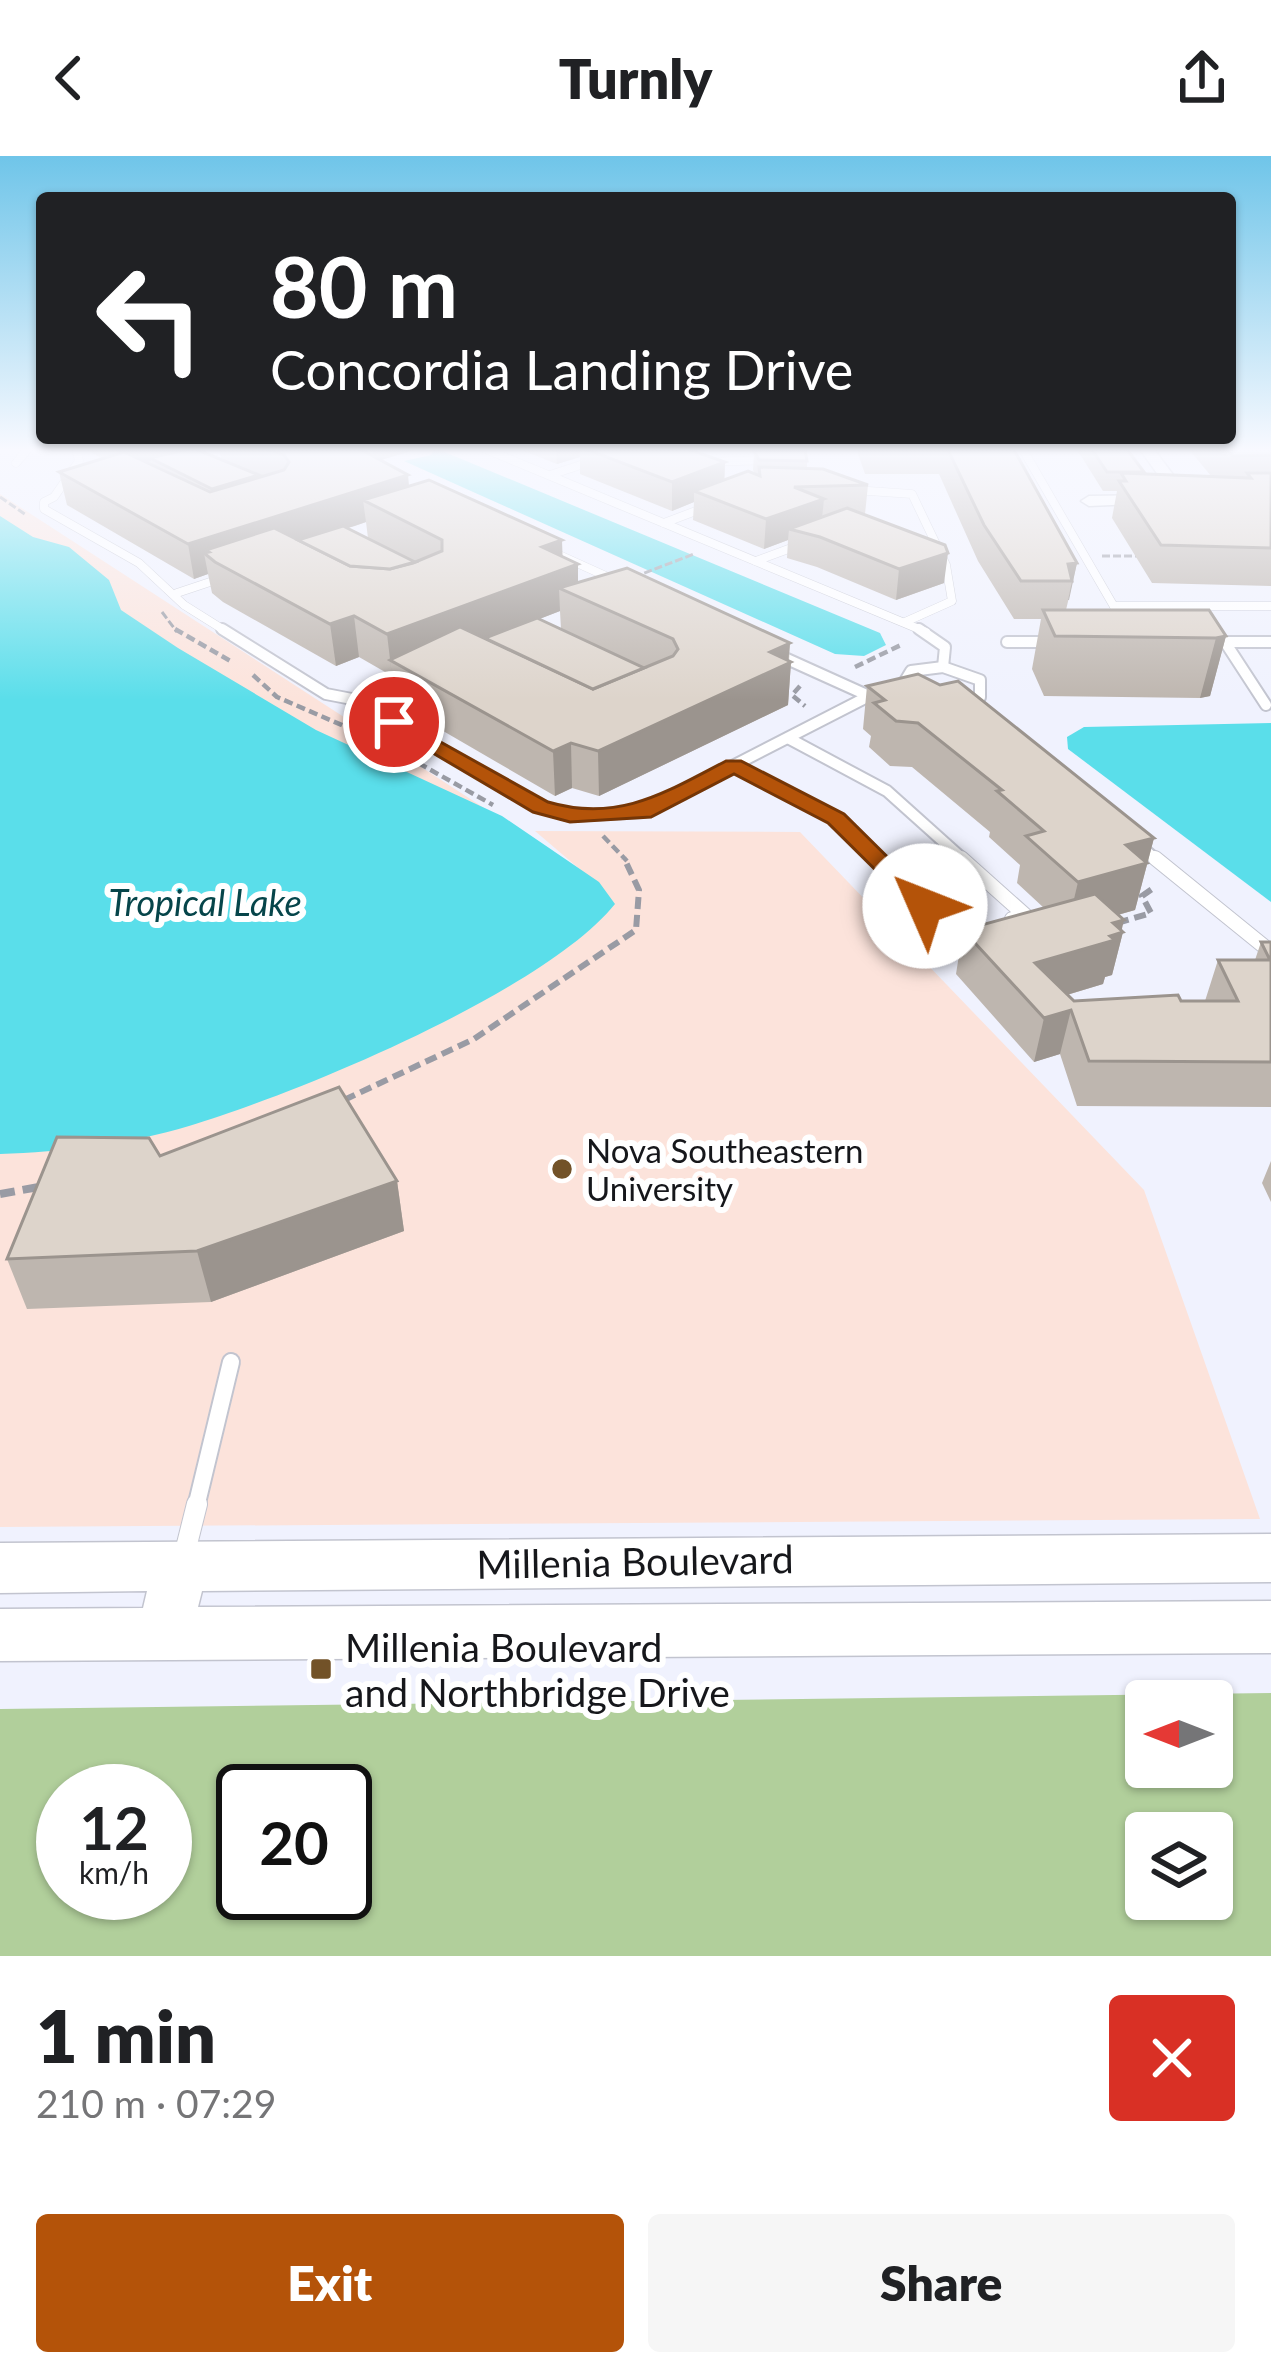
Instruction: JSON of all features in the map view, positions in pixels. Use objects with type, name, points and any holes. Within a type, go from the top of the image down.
[{"type":"street","name":"Millenia Boulevard","points":[[0,1568],[1271,1558]]},
{"type":"street","points":[[164,1634],[182,1565]]},
{"type":"street","name":"Millenia Boulevard","points":[[0,1636],[1271,1627]]},
{"type":"lane","points":[[80,532],[177,593],[184,605],[326,694],[357,700],[541,807],[570,816],[643,812],[869,696],[905,692],[931,704],[964,704],[980,697],[984,686],[974,675],[943,667],[911,671],[902,680],[905,692]]},
{"type":"lane","points":[[686,532],[940,640],[945,650],[943,667]]},
{"type":"lane","points":[[904,622],[956,596],[954,579],[925,532]]},
{"type":"lane","points":[[1071,532],[1134,642]]},
{"type":"lane","points":[[756,561],[821,536]]},
{"type":"lane","points":[[530,542],[637,590]]},
{"type":"lane","points":[[177,593],[239,572]]},
{"type":"lane","points":[[1114,606],[1271,606]]},
{"type":"lane","points":[[1007,642],[1071,642]]},
{"type":"lane","points":[[1202,642],[1271,642]]},
{"type":"lane","points":[[1225,642],[1266,705]]},
{"type":"lane","points":[[758,646],[869,696]]},
{"type":"lane","points":[[357,700],[421,675]]},
{"type":"lane","points":[[964,704],[977,714]]},
{"type":"lane","points":[[734,766],[836,819],[955,934],[1025,916],[887,791],[788,738]]},
{"type":"lane","points":[[1118,828],[1271,952]]},
{"type":"lane","points":[[182,1565],[231,1362]]},
{"type":"path","points":[[634,577],[702,550]]},
{"type":"path","points":[[1085,556],[1143,556]]},
{"type":"path","points":[[159,607],[180,637],[243,668],[278,697],[381,742],[496,807]]},
{"type":"path","points":[[775,695],[792,695],[913,639]]},
{"type":"path","points":[[877,656],[900,665]]},
{"type":"path","points":[[877,656],[878,670]]},
{"type":"path","points":[[792,695],[806,707],[830,716]]},
{"type":"path","points":[[331,1106],[474,1040],[636,931],[640,919],[633,865],[606,837],[591,832]]},
{"type":"path","points":[[1124,893],[1142,896],[1158,885]]},
{"type":"path","points":[[1098,928],[1151,913],[1142,896]]},
{"type":"path","points":[[0,1194],[56,1185]]},
{"type":"shaded area","name":"Nova Southeastern University","points":[[0,532],[59,532],[583,872],[535,831],[800,832],[1144,1190],[1260,1519],[0,1527]]},
{"type":"green space","points":[[1233,1693],[1271,1693],[1271,1956],[0,1956],[0,1709],[1125,1695],[1125,1788],[1233,1788]]},
{"type":"water","name":"Tropical Lake","points":[[0,532],[25,532],[69,547],[109,580],[121,610],[178,648],[316,730],[502,816],[599,882],[615,904],[581,937],[478,1004],[292,1090],[143,1138],[0,1154]]},
{"type":"water","points":[[563,532],[637,532],[880,633],[886,645],[864,656],[835,654]]},
{"type":"water","points":[[1271,723],[1271,902],[1068,749],[1067,737],[1084,727]]},
{"type":"building","points":[[166,532],[226,532],[188,544]]},
{"type":"building","points":[[262,532],[282,532],[350,566],[390,569],[442,551],[442,540],[426,532],[544,532],[562,540],[542,547],[578,564],[387,634],[354,616],[330,624],[204,553]]},
{"type":"building","points":[[324,532],[355,532],[415,562],[390,569],[350,566],[298,540]]},
{"type":"building","points":[[801,532],[911,532],[945,545],[948,553],[899,569]]},
{"type":"building","points":[[989,532],[1060,532],[1077,563],[1068,564],[1072,581],[1021,581]]},
{"type":"building","points":[[1152,532],[1271,532],[1271,548],[1161,545]]},
{"type":"building","points":[[627,568],[790,643],[770,652],[791,662],[598,751],[571,743],[553,751],[390,660],[460,627],[593,689],[673,656],[678,649],[673,639],[559,588]]},
{"type":"building","points":[[1043,610],[1209,610],[1226,636],[1055,636]]},
{"type":"building","points":[[537,618],[644,668],[593,689],[485,638]]},
{"type":"building","points":[[918,674],[940,685],[958,681],[1154,838],[1126,845],[1147,863],[1078,882],[1026,836],[1044,831],[997,791],[1002,790],[918,723],[896,721],[874,703],[885,700],[867,686]]},
{"type":"building","points":[[1095,894],[1124,920],[1113,923],[1123,932],[1110,936],[1115,940],[1035,963],[1074,1001],[1178,995],[1181,1001],[1238,1001],[1218,960],[1270,960],[1261,942],[1271,942],[1271,1062],[1089,1061],[1071,1010],[1044,1018],[963,930]]},
{"type":"building","points":[[339,1087],[397,1181],[197,1251],[7,1259],[57,1137],[149,1138],[160,1156]]},
{"type":"place","name":"Nova Southeastern University","points":[[562,1169]]},
{"type":"place","name":"Millenia Boulevard and Northbridge Drive","points":[[321,1669]]},
{"type":"route","points":[[394,722],[541,807],[570,816],[643,812],[734,766],[836,819],[925,906]]}]
